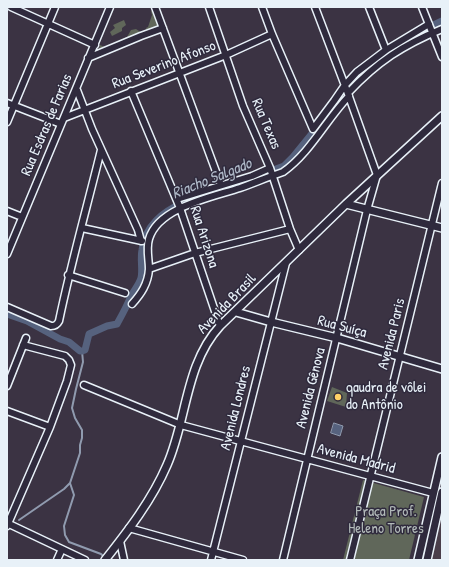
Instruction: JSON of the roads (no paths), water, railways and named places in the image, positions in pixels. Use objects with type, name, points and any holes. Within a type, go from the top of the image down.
[{"type":"street","points":[[11,7],[94,44]]},
{"type":"street","points":[[7,122],[55,7]]},
{"type":"street","name":"Rua Esdras de Farias","points":[[7,254],[62,121],[77,90],[88,58],[110,7]]},
{"type":"street","points":[[155,7],[221,185]]},
{"type":"street","name":"Rua Texas","points":[[209,7],[244,106],[273,176],[290,229],[299,250]]},
{"type":"street","points":[[262,7],[272,34],[313,128],[347,90],[382,61],[431,28]]},
{"type":"street","points":[[315,7],[347,90],[377,175]]},
{"type":"street","points":[[369,7],[386,50]]},
{"type":"street","points":[[422,7],[442,57]]},
{"type":"street","points":[[88,58],[163,28]]},
{"type":"street","points":[[179,204],[241,188],[273,176],[289,168],[307,148],[332,114],[364,66],[386,50],[431,28],[442,29]]},
{"type":"street","name":"Rua Severino Afonso","points":[[62,121],[131,91],[226,55],[272,34]]},
{"type":"street","points":[[77,90],[101,150],[142,241],[82,228]]},
{"type":"street","name":"Rua Arizona","points":[[131,91],[179,204],[220,326]]},
{"type":"street","points":[[7,103],[62,121]]},
{"type":"street","name":"Avenida Brasil","points":[[105,560],[139,515],[167,465],[181,424],[193,373],[209,339],[220,326],[346,204],[442,116]]},
{"type":"street","points":[[7,307],[51,326],[55,326],[59,321],[68,275],[82,228],[101,150]]},
{"type":"street","points":[[132,304],[142,292],[147,280],[149,269],[147,249],[152,232],[179,204],[221,185],[270,169]]},
{"type":"street","name":"Avenida Gênova","points":[[283,560],[367,210],[377,175]]},
{"type":"street","name":"Avenida Paris","points":[[350,560],[442,183]]},
{"type":"street","points":[[346,204],[442,228]]},
{"type":"street","points":[[7,211],[22,217]]},
{"type":"street","points":[[149,269],[195,253],[290,229]]},
{"type":"street","name":"Avenida Londres","points":[[211,560],[286,263]]},
{"type":"street","points":[[68,275],[125,293]]},
{"type":"street","name":"Rua Suíça","points":[[236,312],[337,338],[442,369]]},
{"type":"street","points":[[7,386],[26,338]]},
{"type":"street","points":[[23,345],[65,356],[71,362],[71,366],[69,376],[50,427],[7,525],[85,560]]},
{"type":"street","name":"Avenida Madrid","points":[[84,385],[181,424],[307,460],[370,475],[433,493]]},
{"type":"street","points":[[7,411],[50,427]]},
{"type":"street","points":[[418,560],[442,457]]},
{"type":"street","points":[[427,560],[442,494]]},
{"type":"street","points":[[129,528],[243,560]]},
{"type":"street","points":[[120,541],[124,560]]},
{"type":"street","points":[[57,560],[62,549]]},
{"type":"water","points":[[334,423],[343,426],[340,436],[331,433]]},
{"type":"waterway","name":"Riacho Salgado","points":[[417,33],[442,21]]},
{"type":"waterway","name":"Riacho Salgado","points":[[257,176],[284,166],[319,125]]},
{"type":"waterway","name":"Riacho Salgado","points":[[7,314],[27,321],[60,339],[69,342],[80,351],[85,350],[89,334],[107,326],[117,324],[119,321],[140,281],[142,271],[141,253],[144,241],[147,233],[156,220],[169,210],[184,202],[241,182]]},
{"type":"waterway","points":[[82,351],[83,362],[72,408],[75,418],[82,430],[82,438],[80,453],[70,483],[74,495],[64,526],[65,535],[69,542],[101,554],[105,558]]},
{"type":"waterway","points":[[19,520],[64,489],[70,483]]},
{"type":"place","name":"qaudra de vôlei do Antônio","points":[[338,397]]},
{"type":"park label","name":"Praça Prof. Heleno Torres","points":[[386,520]]}]
